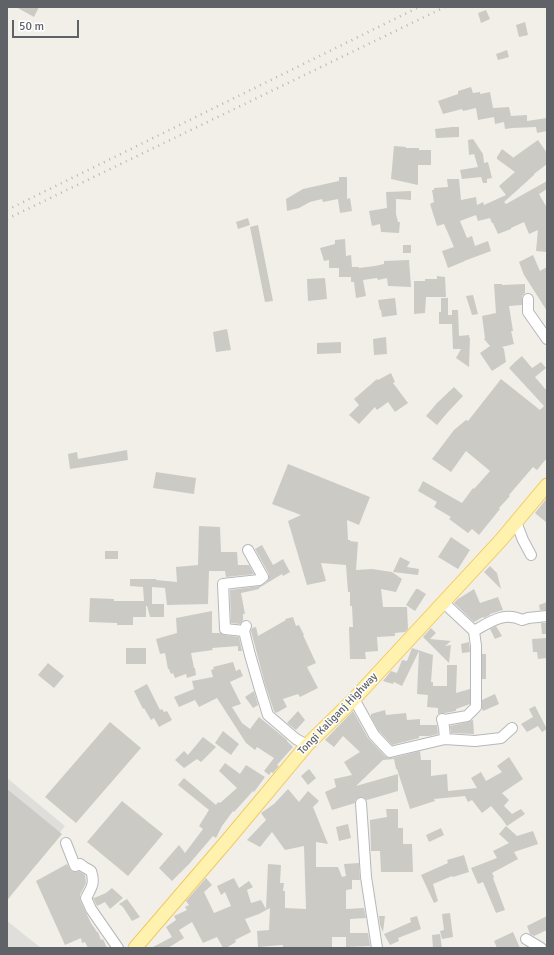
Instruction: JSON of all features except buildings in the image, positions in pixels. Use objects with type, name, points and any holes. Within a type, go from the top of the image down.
[{"type":"main road","name":"Tongi Kaliganj Highway","points":[[135,948],[307,745],[354,699],[501,540],[547,485]]},
{"type":"street","points":[[528,299],[528,312],[547,339]]},
{"type":"street","points":[[516,522],[531,555]]},
{"type":"street","points":[[248,550],[263,577],[259,580],[223,584],[225,629],[245,628],[259,686],[268,715],[296,740],[307,745]]},
{"type":"street","points":[[443,602],[474,630],[476,646],[476,707],[467,716],[445,720],[442,719],[445,739]]},
{"type":"street","points":[[474,630],[502,616],[515,616],[522,620],[547,616]]},
{"type":"street","points":[[354,699],[374,735],[390,752],[445,739],[475,741],[501,738],[512,728]]},
{"type":"street","points":[[361,803],[366,877],[377,948]]},
{"type":"street","points":[[66,843],[75,866],[80,864],[91,871],[94,878],[92,887],[86,898],[91,909],[118,948]]},
{"type":"street","points":[[526,939],[541,948]]},
{"type":"shaded area","points":[[7,778],[65,826],[7,901]]},
{"type":"shaded area","points":[[7,921],[41,948],[7,948]]},
{"type":"railway","points":[[7,210],[419,7]]},
{"type":"railway","points":[[7,219],[445,7]]}]
